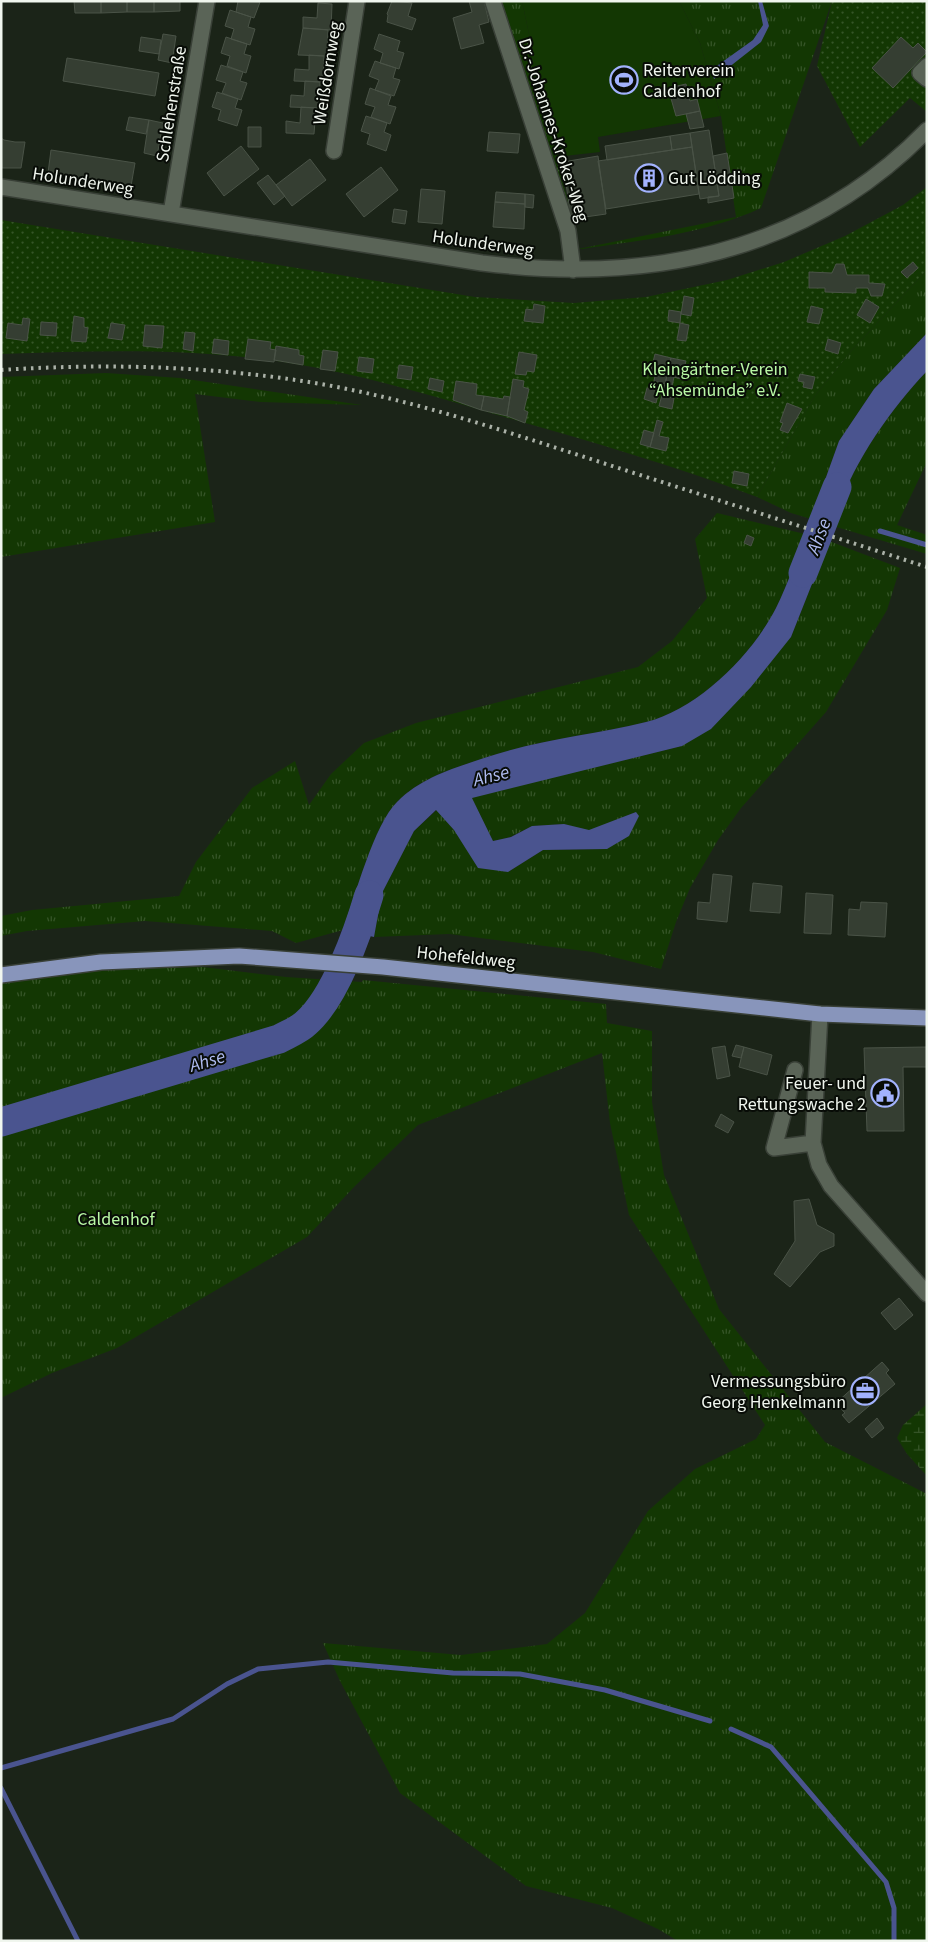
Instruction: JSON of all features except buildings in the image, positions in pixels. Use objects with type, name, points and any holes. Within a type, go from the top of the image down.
[{"type":"main road","name":"Hohefeldweg","points":[[1,975],[101,962],[239,956],[383,967],[820,1014],[927,1018]]},
{"type":"street","name":"Schlehenstraße","points":[[172,214],[207,1]]},
{"type":"street","name":"Weißdornweg","points":[[334,151],[358,1]]},
{"type":"street","name":"Dr.-Johannes-Kroker-Weg","points":[[493,2],[568,230],[573,270]]},
{"type":"street","name":"Holunderweg","points":[[1,187],[528,269],[627,268],[676,261],[736,247],[771,235],[828,209],[862,188],[894,162],[927,130]]},
{"type":"street","points":[[820,1014],[813,1143],[820,1165],[831,1186],[927,1294]]},
{"type":"street","points":[[795,1070],[774,1148],[813,1143]]},
{"type":"green space","points":[[496,1],[522,1],[555,157],[574,220],[578,249]]},
{"type":"green space","name":"Reiterverein Caldenhof","points":[[522,1],[679,1],[700,43],[721,116],[598,137],[600,152],[555,157]]},
{"type":"green space","points":[[679,1],[832,1],[761,208],[740,217],[696,230],[650,239],[578,249],[736,217],[721,116],[700,43]]},
{"type":"green space","points":[[832,1],[927,1],[927,112],[910,98],[860,147],[817,66]]},
{"type":"green space","name":"Kleingärtner-Verein “Ahsemünde” e.V.","points":[[927,187],[927,270],[852,350],[814,397],[757,497],[634,455],[390,384],[330,370],[236,356],[169,352],[102,351],[1,354],[1,220],[475,297],[574,303],[646,297],[727,280],[784,262],[845,236],[903,205]]},
{"type":"green space","points":[[927,270],[927,333],[874,389],[839,441],[811,519],[791,513],[757,497],[814,397],[852,350]]},
{"type":"green space","points":[[927,371],[927,462],[897,525],[927,535],[927,554],[833,526],[848,484],[871,443],[912,387]]},
{"type":"green space","points":[[106,373],[180,378],[362,405],[261,402],[195,394],[215,522],[1,557],[1,377]]},
{"type":"green space","points":[[717,513],[805,534],[776,608],[766,626],[738,661],[704,693],[666,715],[646,722],[544,742],[504,752],[449,770],[416,786],[397,802],[381,827],[373,843],[343,930],[296,943],[272,931],[145,921],[27,931],[1,936],[1,916],[32,910],[179,896],[196,862],[252,788],[295,761],[309,805],[331,774],[364,743],[416,723],[638,667],[672,641],[707,598],[695,539]]},
{"type":"green space","points":[[829,541],[900,568],[887,610],[826,712],[741,808],[718,840],[690,888],[676,922],[661,969],[593,952],[449,934],[374,937],[382,893],[414,831],[437,810],[454,830],[508,872],[543,850],[607,849],[636,812],[589,831],[564,824],[532,826],[510,837],[493,841],[471,797],[682,746],[791,637]]},
{"type":"green space","name":"Caldenhof","points":[[203,967],[286,977],[362,982],[363,980],[606,1004],[607,1023],[652,1031],[652,1102],[664,1175],[719,1309],[825,1442],[927,1494],[927,1941],[678,1941],[658,1929],[612,1908],[526,1886],[400,1793],[340,1681],[323,1643],[461,1655],[547,1644],[585,1613],[648,1511],[695,1469],[756,1439],[765,1425],[629,1215],[610,1123],[602,1053],[418,1125],[355,1186],[307,1237],[117,1348],[52,1373],[1,1398],[1,983],[74,970]]},
{"type":"green space","points":[[927,1404],[927,1476],[907,1454],[897,1438],[903,1425]]},
{"type":"water","points":[[758,1],[762,1],[769,26],[761,42],[714,79],[711,70],[753,40],[763,25]]},
{"type":"water","points":[[927,333],[927,371],[898,405],[871,443],[848,484],[833,526],[811,519],[839,441],[874,389]]},
{"type":"water","points":[[805,534],[829,541],[791,637],[751,687],[711,729],[682,746],[472,798],[493,841],[511,837],[532,826],[564,824],[589,830],[636,812],[639,816],[629,836],[607,849],[543,850],[508,872],[478,868],[454,830],[436,810],[414,831],[382,893],[374,937],[343,930],[373,843],[389,812],[407,793],[438,775],[504,752],[544,742],[646,722],[666,715],[704,693],[738,661],[766,626],[784,590]]},
{"type":"waterway","name":"Ahse","points":[[803,573],[837,487]]},
{"type":"waterway","points":[[880,531],[927,545]]},
{"type":"waterway","name":"Ahse","points":[[1,1122],[279,1039],[297,1030],[317,1012],[327,998],[352,945],[369,895]]},
{"type":"waterway","points":[[1,1768],[173,1719],[227,1684],[258,1669],[328,1662],[453,1673],[520,1674],[605,1690],[710,1721]]},
{"type":"waterway","points":[[731,1729],[771,1747],[886,1882],[894,1908],[894,1941]]},
{"type":"waterway","points":[[1,1788],[78,1941]]},
{"type":"railway","points":[[1,370],[81,367],[201,370],[281,378],[357,391],[393,399],[498,429],[927,567]]},
{"type":"place","name":"Reiterverein Caldenhof","points":[[624,80]]},
{"type":"place","name":"Gut Lödding","points":[[649,178]]},
{"type":"place","name":"Feuer- und Rettungswache 2","points":[[885,1093]]},
{"type":"place","name":"Vermessungsbüro Georg Henkelmann","points":[[865,1391]]}]
